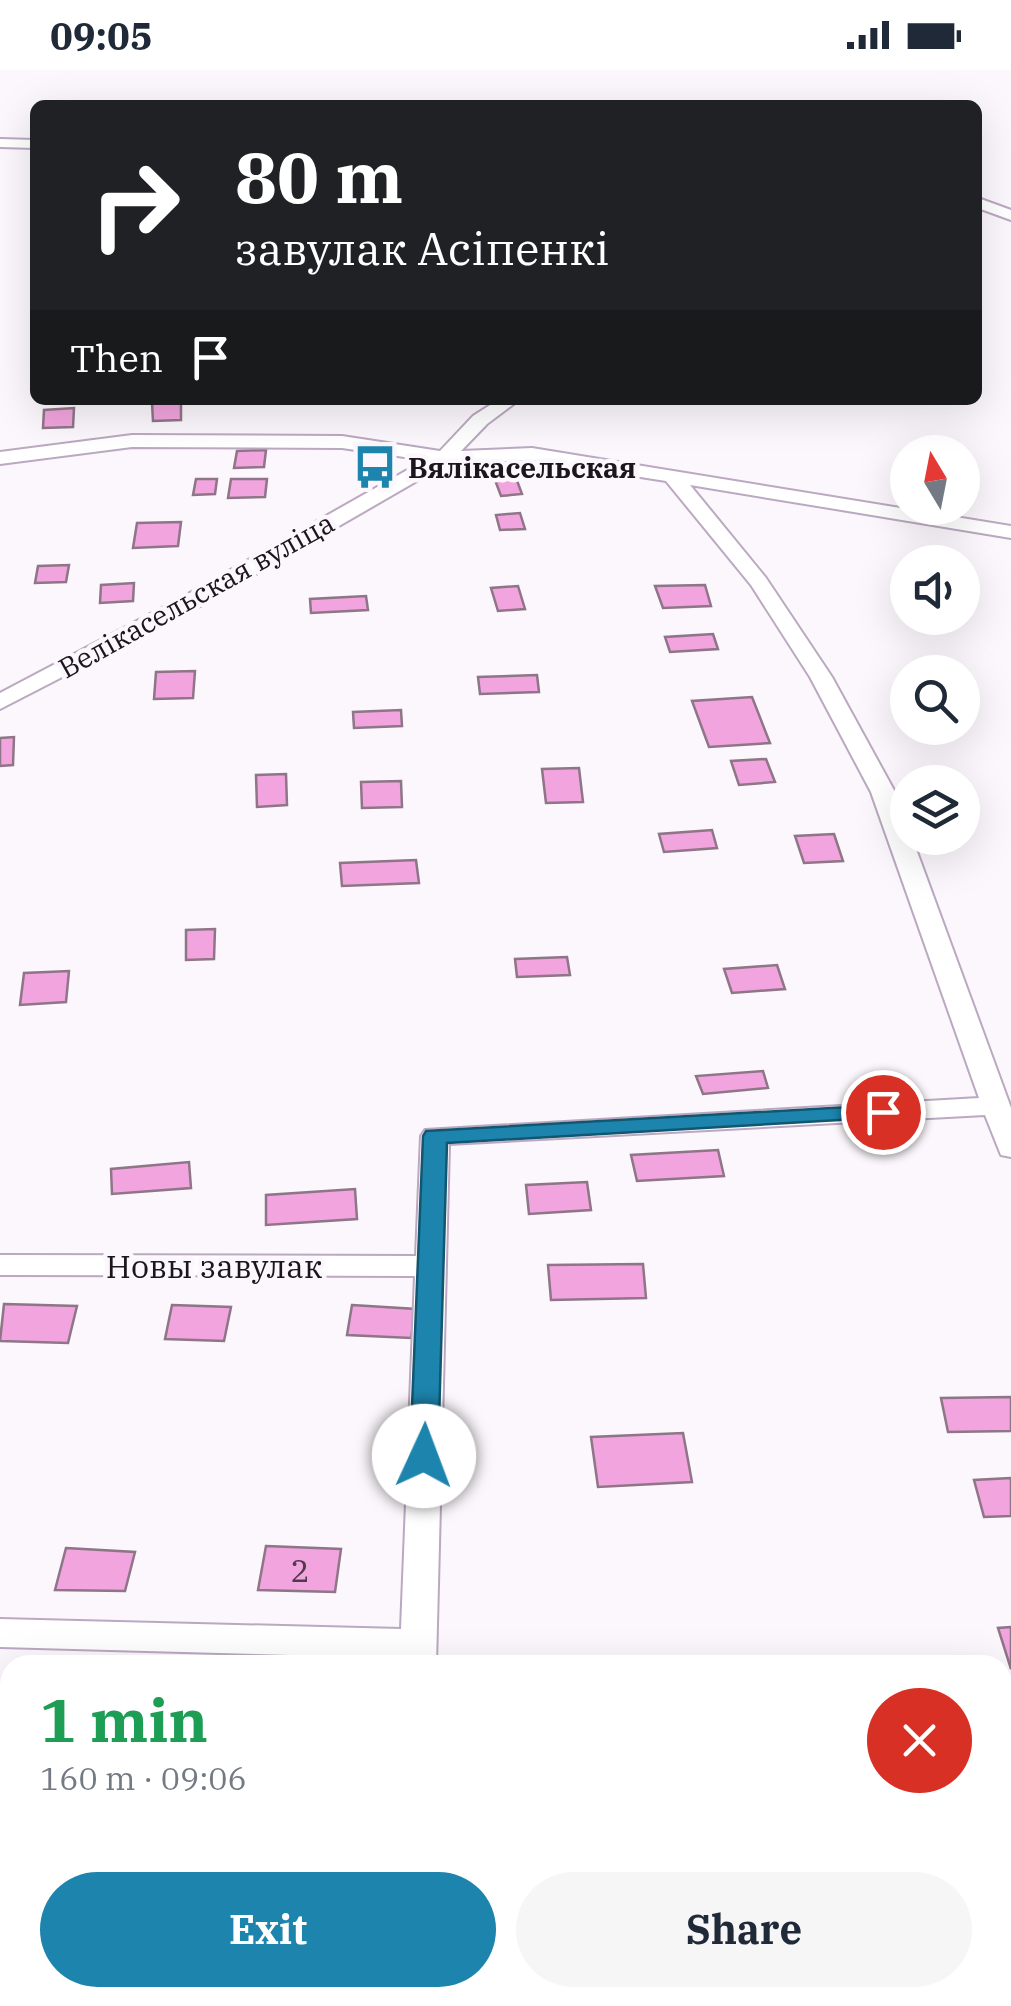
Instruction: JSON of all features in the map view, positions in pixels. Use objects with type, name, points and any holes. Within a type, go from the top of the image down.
[{"type":"street","points":[[0,143],[30,144]]},
{"type":"street","points":[[982,204],[1011,215]]},
{"type":"street","points":[[982,225],[1011,215]]},
{"type":"street","name":"Велікасельская вуліца","points":[[0,702],[196,599],[444,457],[480,420],[502,405]]},
{"type":"street","points":[[0,458],[132,442],[342,442],[444,457],[532,454],[1011,532]]},
{"type":"street","points":[[672,476],[759,582],[821,677],[883,792],[1011,1148]]},
{"type":"street","points":[[0,1633],[418,1655],[435,1136],[995,1106]]},
{"type":"street","name":"Новы завулак","points":[[0,1266],[429,1266]]},
{"type":"building","points":[[152,405],[181,405],[181,420],[153,421]]},
{"type":"building","points":[[74,408],[73,427],[43,428],[44,410]]},
{"type":"building","points":[[266,450],[264,467],[234,468],[237,451]]},
{"type":"building","points":[[516,478],[522,494],[501,496],[495,480]]},
{"type":"building","points":[[196,479],[217,479],[215,494],[193,495]]},
{"type":"building","points":[[231,479],[267,479],[265,497],[228,498]]},
{"type":"building","points":[[520,513],[525,529],[500,530],[496,515]]},
{"type":"building","points":[[181,522],[178,546],[133,548],[137,523]]},
{"type":"building","points":[[69,565],[66,582],[35,583],[38,566]]},
{"type":"building","points":[[134,583],[133,601],[100,603],[101,585]]},
{"type":"building","points":[[705,585],[711,606],[663,608],[655,586]]},
{"type":"building","points":[[518,586],[525,609],[498,611],[491,588]]},
{"type":"building","points":[[366,596],[368,610],[311,613],[310,599]]},
{"type":"building","points":[[713,634],[718,649],[670,652],[665,637]]},
{"type":"building","points":[[195,671],[193,698],[154,699],[156,672]]},
{"type":"building","points":[[537,675],[539,692],[480,694],[478,677]]},
{"type":"building","points":[[752,697],[770,743],[709,747],[692,701]]},
{"type":"building","points":[[401,710],[402,726],[354,728],[353,712]]},
{"type":"building","points":[[14,737],[13,765],[0,766],[0,738]]},
{"type":"building","points":[[766,759],[775,782],[739,785],[731,761]]},
{"type":"building","points":[[579,768],[583,802],[546,803],[542,769]]},
{"type":"building","points":[[286,774],[287,805],[257,807],[256,775]]},
{"type":"building","points":[[401,781],[402,807],[362,808],[361,782]]},
{"type":"building","points":[[712,830],[717,848],[664,852],[659,834]]},
{"type":"building","points":[[834,834],[843,861],[804,863],[795,836]]},
{"type":"building","points":[[416,860],[419,883],[342,886],[340,863]]},
{"type":"building","points":[[215,929],[214,959],[186,960],[186,930]]},
{"type":"building","points":[[567,957],[570,975],[517,977],[515,959]]},
{"type":"building","points":[[777,965],[785,989],[732,993],[724,969]]},
{"type":"building","points":[[69,971],[66,1002],[20,1005],[24,973]]},
{"type":"building","points":[[763,1071],[768,1088],[703,1094],[696,1076]]},
{"type":"building","points":[[718,1150],[724,1176],[637,1181],[631,1155]]},
{"type":"building","points":[[189,1162],[191,1188],[112,1194],[111,1169]]},
{"type":"building","points":[[587,1182],[591,1210],[529,1214],[526,1185]]},
{"type":"building","points":[[355,1189],[357,1219],[266,1225],[266,1195]]},
{"type":"building","points":[[643,1264],[646,1298],[551,1300],[548,1265]]},
{"type":"building","points":[[4,1304],[77,1306],[68,1343],[0,1341]]},
{"type":"building","points":[[172,1305],[231,1307],[224,1341],[165,1339]]},
{"type":"building","points":[[352,1305],[416,1309],[411,1338],[347,1335]]},
{"type":"building","points":[[1011,1397],[1011,1431],[948,1432],[941,1398]]},
{"type":"building","points":[[683,1433],[692,1482],[598,1487],[591,1437]]},
{"type":"building","points":[[1011,1478],[1011,1516],[984,1517],[974,1480]]},
{"type":"building","points":[[266,1546],[341,1549],[335,1592],[258,1590]]},
{"type":"building","points":[[66,1548],[135,1552],[125,1591],[55,1590]]},
{"type":"building","points":[[1011,1627],[1011,1655],[1007,1655],[998,1628]]},
{"type":"place","name":"Вялікасельская","points":[[375,467]]},
{"type":"route","points":[[424,1456],[435,1136],[883,1112]]}]
